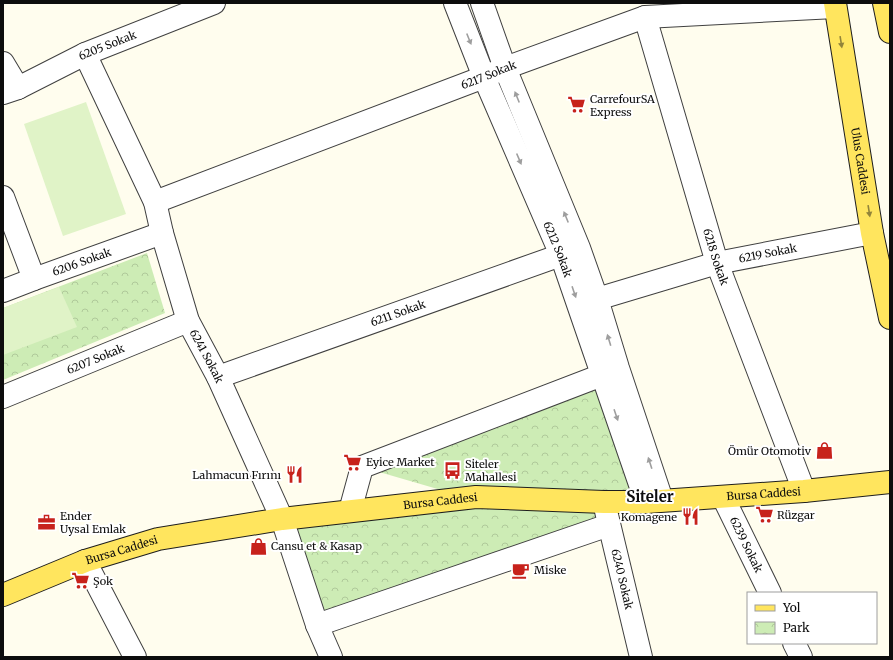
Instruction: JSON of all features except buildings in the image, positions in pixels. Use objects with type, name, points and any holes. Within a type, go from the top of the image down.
[{"type":"main road","points":[[884,3],[890,32]]},
{"type":"main road","name":"Ulus Caddesi","points":[[835,5],[872,233],[890,318]]},
{"type":"main road","name":"Bursa Caddesi","points":[[3,595],[85,562],[158,539],[282,518],[476,497],[604,502],[654,501],[804,491],[890,482]]},
{"type":"street","name":"6205 Sokak","points":[[10,91],[85,54],[214,3]]},
{"type":"street","name":"6212 Sokak","points":[[455,3],[484,77],[570,252],[597,299],[610,372]]},
{"type":"street","name":"6212 Sokak","points":[[482,3],[570,252],[654,501]]},
{"type":"street","name":"6217 Sokak","points":[[155,202],[505,68],[645,17],[835,5]]},
{"type":"street","name":"6218 Sokak","points":[[645,17],[717,263],[804,491]]},
{"type":"street","name":"6241 Sokak","points":[[85,54],[155,202],[162,233],[188,321],[218,377],[282,518],[317,625],[331,657]]},
{"type":"street","points":[[3,63],[10,91]]},
{"type":"street","points":[[3,197],[34,279]]},
{"type":"street","name":"6206 Sokak","points":[[3,291],[162,233]]},
{"type":"street","name":"6219 Sokak","points":[[597,299],[717,263],[872,233]]},
{"type":"street","name":"6211 Sokak","points":[[218,377],[570,252]]},
{"type":"street","name":"6207 Sokak","points":[[3,397],[188,321]]},
{"type":"street","points":[[350,511],[362,467],[610,372]]},
{"type":"street","name":"6239 Sokak","points":[[723,497],[770,592]]},
{"type":"street","name":"6240 Sokak","points":[[604,502],[641,657]]},
{"type":"street","points":[[317,625],[609,525]]},
{"type":"street","points":[[85,562],[135,657]]},
{"type":"street","points":[[794,644],[801,657]]},
{"type":"green space","points":[[86,102],[126,214],[63,236],[24,124]]},
{"type":"green space","points":[[147,253],[165,313],[3,380],[3,308]]},
{"type":"green space","points":[[59,287],[77,327],[3,355],[3,308]]},
{"type":"green space","points":[[602,375],[646,502],[604,502],[609,525],[317,625],[282,519],[465,497],[362,467]]},
{"type":"place","name":"CarrefourSA Express","points":[[577,105]]},
{"type":"place","name":"Ömür Otomotiv","points":[[824,451]]},
{"type":"place","name":"Eyice Market","points":[[353,462]]},
{"type":"place","name":"Siteler Mahallesi","points":[[452,470]]},
{"type":"place","name":"Lahmacun Fırını","points":[[294,475]]},
{"type":"place","name":"Rüzgar","points":[[764,515]]},
{"type":"place","name":"Komagene","points":[[690,517]]},
{"type":"place","name":"Ender Uysal Emlak","points":[[47,522]]},
{"type":"place","name":"Cansu et & Kasap","points":[[258,546]]},
{"type":"place","name":"Miske","points":[[521,570]]},
{"type":"place","name":"Şok","points":[[80,581]]},
{"type":"district","name":"Siteler","points":[[650,497]]}]
